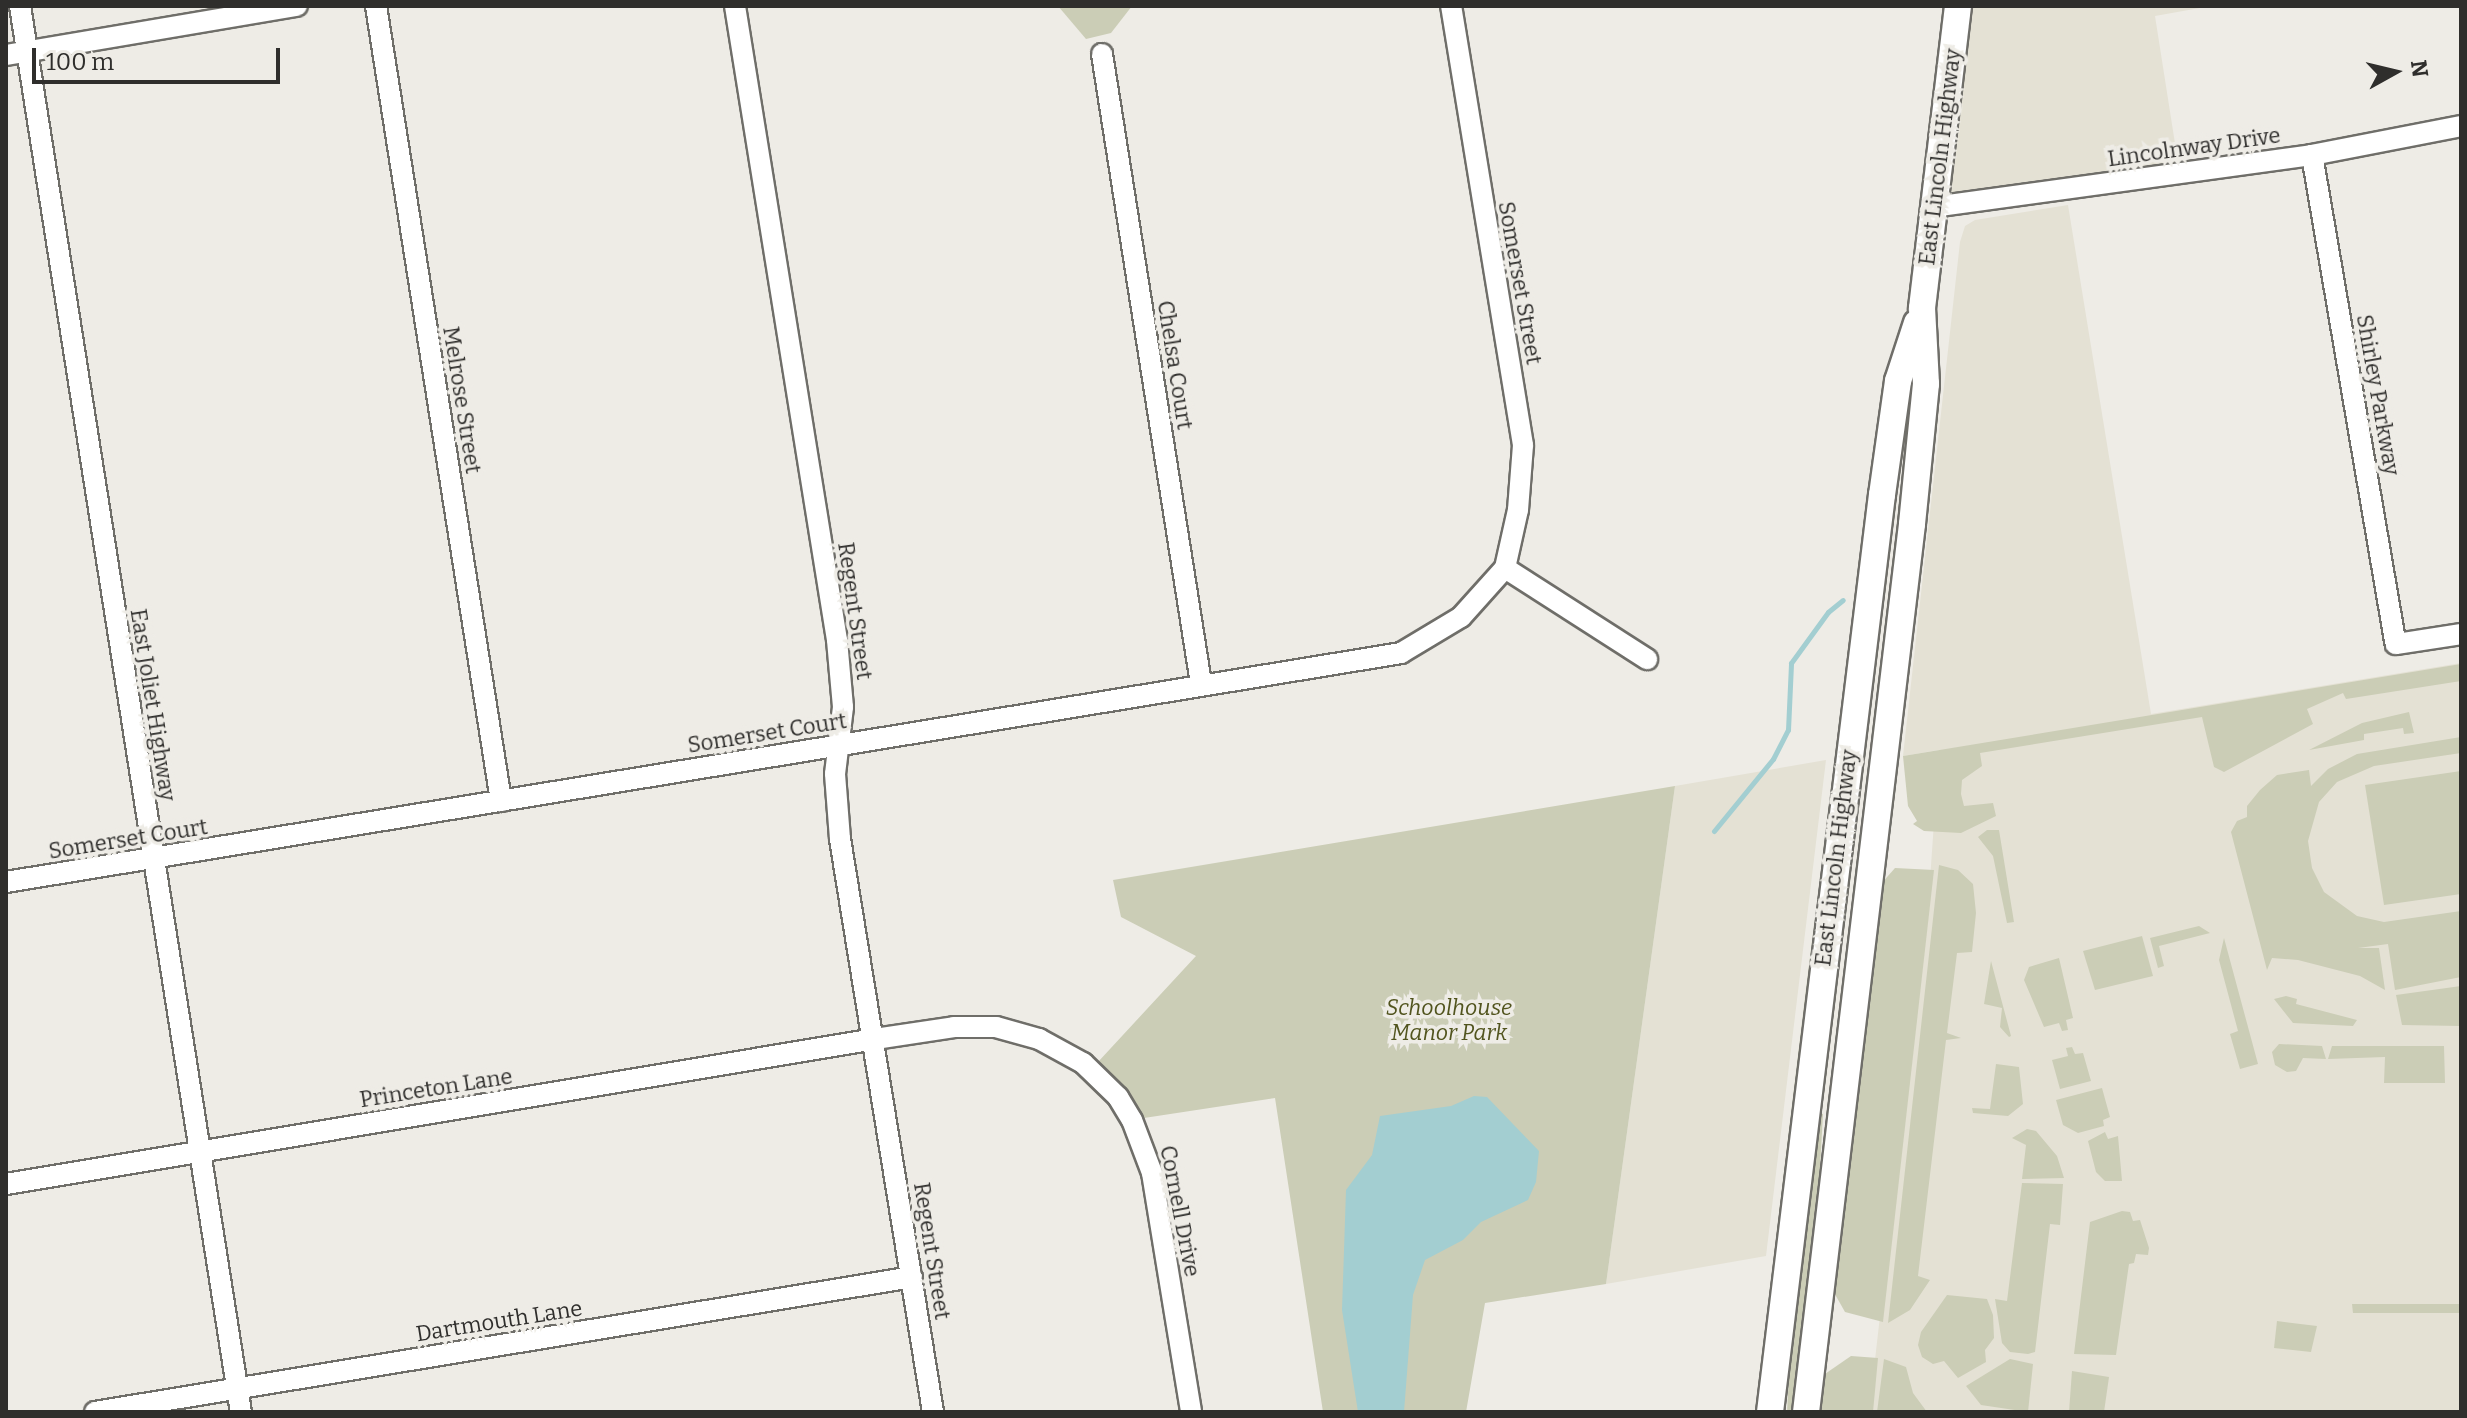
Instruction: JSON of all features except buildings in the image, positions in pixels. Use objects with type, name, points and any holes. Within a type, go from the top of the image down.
[{"type":"main road","name":"East Lincoln Highway","points":[[1806,1412],[1918,466],[1926,384],[1922,308],[1958,6]]},
{"type":"main road","name":"East Lincoln Highway","points":[[1770,1412],[1882,495],[1898,381],[1922,308]]},
{"type":"street","name":"East Joliet Highway","points":[[20,6],[241,1412]]},
{"type":"street","points":[[6,55],[297,6]]},
{"type":"street","name":"Melrose Street","points":[[376,6],[501,801]]},
{"type":"street","name":"Regent Street","points":[[735,6],[837,640],[843,707],[835,774],[840,839],[875,1039],[933,1412]]},
{"type":"street","name":"Somerset Street","points":[[1451,6],[1523,445],[1518,510],[1505,568]]},
{"type":"street","name":"Chelsa Court","points":[[1102,54],[1201,683]]},
{"type":"street","name":"Lincolnway Drive","points":[[1933,207],[2312,155],[2461,126]]},
{"type":"street","name":"Shirley Parkway","points":[[2312,155],[2396,644],[2461,634]]},
{"type":"street","points":[[1505,568],[1647,659]]},
{"type":"street","name":"Somerset Court","points":[[6,882],[838,746],[1201,683],[1401,653],[1461,617],[1505,568]]},
{"type":"street","name":"Cornell Drive","points":[[875,1039],[975,1026],[1017,1032],[1083,1063],[1118,1097],[1144,1143],[1152,1173],[1191,1412]]},
{"type":"street","name":"Princeton Lane","points":[[6,1184],[875,1039]]},
{"type":"street","name":"Dartmouth Lane","points":[[95,1412],[912,1277]]},
{"type":"shaded area","points":[[1962,6],[2211,6],[2155,16],[2179,169],[1937,203]]},
{"type":"shaded area","points":[[2068,205],[2151,714],[2461,663],[2461,1412],[1869,1412],[1930,880],[1939,750],[1903,756],[1960,242],[1965,226],[1975,220]]},
{"type":"shaded area","points":[[1826,760],[1766,1256],[1606,1284],[1675,786]]},
{"type":"green space","points":[[1058,6],[1132,6],[1111,33],[1086,39]]},
{"type":"green space","points":[[2461,664],[2461,681],[2346,699],[2343,693],[2307,709],[2313,724],[2224,772],[2214,767],[2202,717],[1980,753],[1982,766],[1962,780],[1964,806],[1993,803],[1996,816],[1961,833],[1924,831],[1913,824],[1917,821],[1908,806],[1903,756]]},
{"type":"green space","points":[[2409,712],[2414,733],[2404,734],[2403,728],[2364,734],[2364,740],[2309,750],[2362,723]]},
{"type":"green space","points":[[2461,737],[2461,753],[2374,766],[2337,782],[2319,802],[2308,841],[2312,868],[2324,892],[2357,916],[2384,922],[2461,911],[2461,977],[2395,990],[2388,944],[2358,948],[2379,948],[2385,990],[2360,976],[2298,960],[2272,958],[2267,970],[2231,832],[2237,821],[2247,817],[2247,806],[2260,790],[2277,775],[2309,770],[2311,786],[2328,769],[2357,754]]},
{"type":"green space","points":[[2461,771],[2461,894],[2384,905],[2365,785]]},
{"type":"green space","name":"Schoolhouse Manor Park","points":[[1675,786],[1606,1284],[1485,1303],[1466,1412],[1323,1412],[1275,1098],[1144,1118],[1098,1062],[1196,956],[1121,917],[1113,880]]},
{"type":"green space","points":[[1987,830],[1999,830],[2014,922],[2007,923],[1993,856],[1978,837]]},
{"type":"green space","points":[[1939,865],[1958,870],[1973,884],[1976,913],[1972,952],[1957,953],[1947,1033],[1961,1038],[1946,1040],[1918,1276],[1930,1280],[1910,1310],[1888,1323]]},
{"type":"green space","points":[[1895,868],[1934,870],[1883,1322],[1845,1312],[1832,1289],[1880,885]]},
{"type":"green space","points":[[1815,917],[1783,1211],[1779,1213],[1806,989]]},
{"type":"green space","points":[[2199,926],[2210,933],[2159,946],[2164,966],[2158,968],[2150,938]]},
{"type":"green space","points":[[2142,936],[2153,976],[2095,990],[2083,951]]},
{"type":"green space","points":[[2224,938],[2258,1064],[2240,1069],[2230,1034],[2238,1031],[2219,960]]},
{"type":"green space","points":[[2059,958],[2073,1018],[2066,1020],[2068,1030],[2062,1031],[2059,1023],[2044,1027],[2024,980],[2029,967]]},
{"type":"green space","points":[[1991,961],[2009,1037],[2000,1027],[2002,1008],[1984,1004]]},
{"type":"green space","points":[[2461,986],[2461,1026],[2402,1025],[2396,995]]},
{"type":"green space","points":[[2286,996],[2297,999],[2296,1004],[2357,1020],[2353,1026],[2293,1023],[2274,999]]},
{"type":"green space","points":[[2279,1044],[2322,1046],[2326,1059],[2303,1058],[2296,1071],[2287,1072],[2275,1065],[2272,1052]]},
{"type":"green space","points":[[2332,1046],[2444,1046],[2445,1083],[2384,1083],[2385,1057],[2328,1059]]},
{"type":"green space","points":[[2072,1047],[2075,1054],[2083,1053],[2091,1081],[2060,1089],[2052,1060],[2068,1056],[2066,1048]]},
{"type":"green space","points":[[1996,1064],[2019,1067],[2023,1104],[2008,1116],[1973,1113],[1972,1108],[1990,1109]]},
{"type":"green space","points":[[2102,1088],[2110,1117],[2103,1120],[2104,1126],[2078,1133],[2063,1125],[2056,1100]]},
{"type":"green space","points":[[1817,1113],[1823,1114],[1817,1222],[1794,1412],[1787,1412],[1792,1318]]},
{"type":"green space","points":[[2027,1129],[2036,1131],[2057,1156],[2064,1178],[2022,1179],[2026,1145],[2012,1138]]},
{"type":"green space","points":[[2105,1132],[2108,1139],[2118,1136],[2122,1181],[2105,1181],[2096,1172],[2088,1141]]},
{"type":"green space","points":[[2022,1183],[2063,1184],[2060,1225],[2050,1224],[2035,1352],[2028,1354],[2010,1352],[2002,1343],[1995,1299],[2007,1301]]},
{"type":"green space","points":[[2122,1211],[2130,1212],[2133,1221],[2140,1220],[2149,1248],[2148,1255],[2136,1254],[2134,1263],[2129,1264],[2116,1355],[2074,1354],[2090,1222]]},
{"type":"green space","points":[[1947,1295],[1987,1299],[1993,1315],[1994,1338],[1985,1350],[1986,1362],[1958,1378],[1944,1361],[1933,1364],[1922,1357],[1918,1345],[1921,1332]]},
{"type":"green space","points":[[2352,1304],[2461,1304],[2461,1313],[2353,1313]]},
{"type":"green space","points":[[2277,1321],[2317,1326],[2311,1352],[2274,1348]]},
{"type":"green space","points":[[1851,1356],[1878,1358],[1873,1412],[1816,1412],[1822,1376]]},
{"type":"green space","points":[[1884,1359],[1906,1367],[1913,1393],[1927,1412],[1877,1412]]},
{"type":"green space","points":[[2010,1359],[2033,1364],[2028,1412],[1981,1405],[1966,1386]]},
{"type":"green space","points":[[2072,1371],[2109,1377],[2104,1412],[2069,1412]]},
{"type":"water","points":[[1474,1096],[1487,1097],[1539,1151],[1536,1182],[1528,1200],[1481,1222],[1463,1240],[1425,1260],[1413,1295],[1404,1412],[1358,1412],[1342,1310],[1346,1190],[1372,1155],[1380,1116],[1451,1106]]},
{"type":"waterway","points":[[1714,831],[1773,759],[1788,730],[1791,663],[1828,612],[1843,600]]}]
